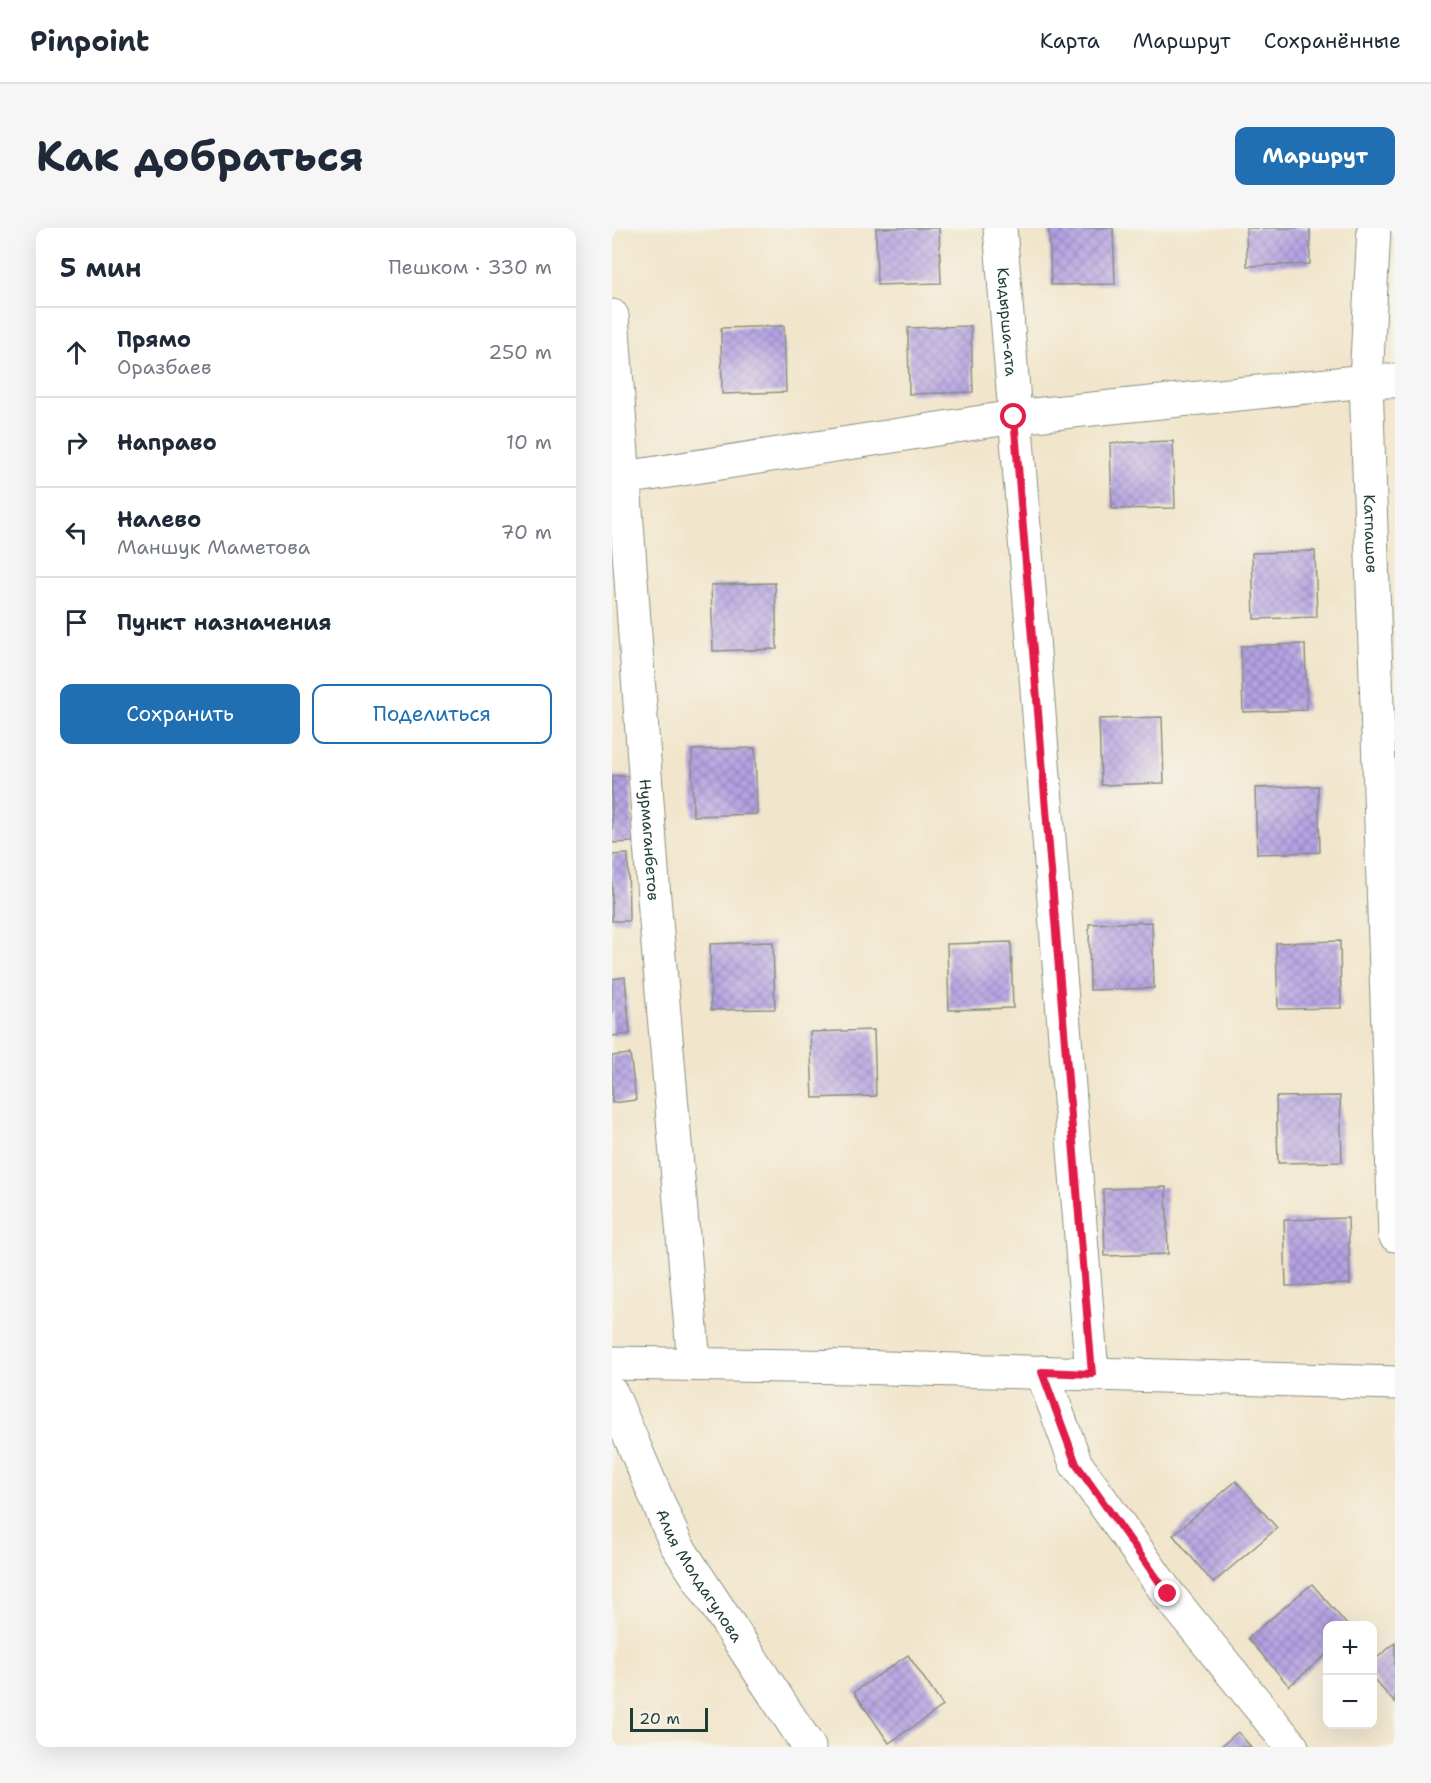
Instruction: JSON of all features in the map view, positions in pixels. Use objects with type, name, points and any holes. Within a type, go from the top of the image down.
[{"type":"street","name":"Кыдырша-ата","points":[[1000,228],[1092,1374]]},
{"type":"street","name":"Катпашов","points":[[1374,228],[1380,381],[1395,1235]]},
{"type":"street","name":"Нурмаганбетов","points":[[612,316],[618,479],[694,1364]]},
{"type":"street","points":[[618,479],[1014,417],[1380,381]]},
{"type":"street","points":[[612,1363],[1042,1372],[1395,1383]]},
{"type":"street","points":[[1042,1372],[1076,1464],[1168,1594],[1292,1747]]},
{"type":"street","name":"Алия Молдагулова","points":[[612,1394],[676,1545],[809,1747]]},
{"type":"building","points":[[876,228],[939,228],[941,283],[877,285]]},
{"type":"building","points":[[1049,228],[1113,228],[1115,284],[1051,285]]},
{"type":"building","points":[[1246,228],[1310,228],[1310,264],[1247,266]]},
{"type":"building","points":[[784,326],[786,392],[722,394],[721,328]]},
{"type":"building","points":[[971,326],[973,392],[909,394],[908,328]]},
{"type":"building","points":[[1173,441],[1175,508],[1112,509],[1110,443]]},
{"type":"building","points":[[1315,551],[1317,617],[1254,619],[1252,553]]},
{"type":"building","points":[[775,583],[777,649],[713,651],[711,585]]},
{"type":"building","points":[[1305,644],[1307,710],[1243,712],[1241,646]]},
{"type":"building","points":[[1162,717],[1164,783],[1101,785],[1099,719]]},
{"type":"building","points":[[755,748],[757,814],[693,816],[692,750]]},
{"type":"building","points":[[612,776],[631,776],[633,842],[612,843]]},
{"type":"building","points":[[1318,786],[1320,852],[1257,854],[1255,788]]},
{"type":"building","points":[[628,854],[629,921],[612,921],[612,855]]},
{"type":"building","points":[[1152,922],[1154,988],[1090,990],[1089,924]]},
{"type":"building","points":[[1340,941],[1341,1008],[1278,1009],[1276,943]]},
{"type":"building","points":[[773,942],[775,1009],[711,1010],[710,944]]},
{"type":"building","points":[[1011,942],[1013,1008],[949,1010],[947,944]]},
{"type":"building","points":[[625,977],[630,1034],[612,1036],[612,979]]},
{"type":"building","points":[[874,1030],[876,1096],[813,1098],[810,1032]]},
{"type":"building","points":[[630,1054],[636,1100],[612,1103],[612,1056]]},
{"type":"building","points":[[1340,1096],[1342,1162],[1278,1163],[1276,1097]]},
{"type":"building","points":[[1166,1187],[1168,1254],[1105,1256],[1103,1189]]},
{"type":"building","points":[[1348,1218],[1350,1284],[1286,1286],[1284,1220]]},
{"type":"building","points":[[1236,1481],[1277,1528],[1213,1583],[1173,1535]]},
{"type":"building","points":[[1312,1584],[1344,1621],[1323,1621],[1323,1657],[1289,1686],[1248,1638]]},
{"type":"building","points":[[1395,1643],[1395,1703],[1377,1683],[1377,1658]]},
{"type":"building","points":[[908,1655],[943,1706],[889,1743],[854,1692]]},
{"type":"building","points":[[1238,1732],[1251,1747],[1220,1747]]},
{"type":"route","points":[[1014,417],[1092,1374],[1042,1372],[1076,1464],[1168,1594]]}]
